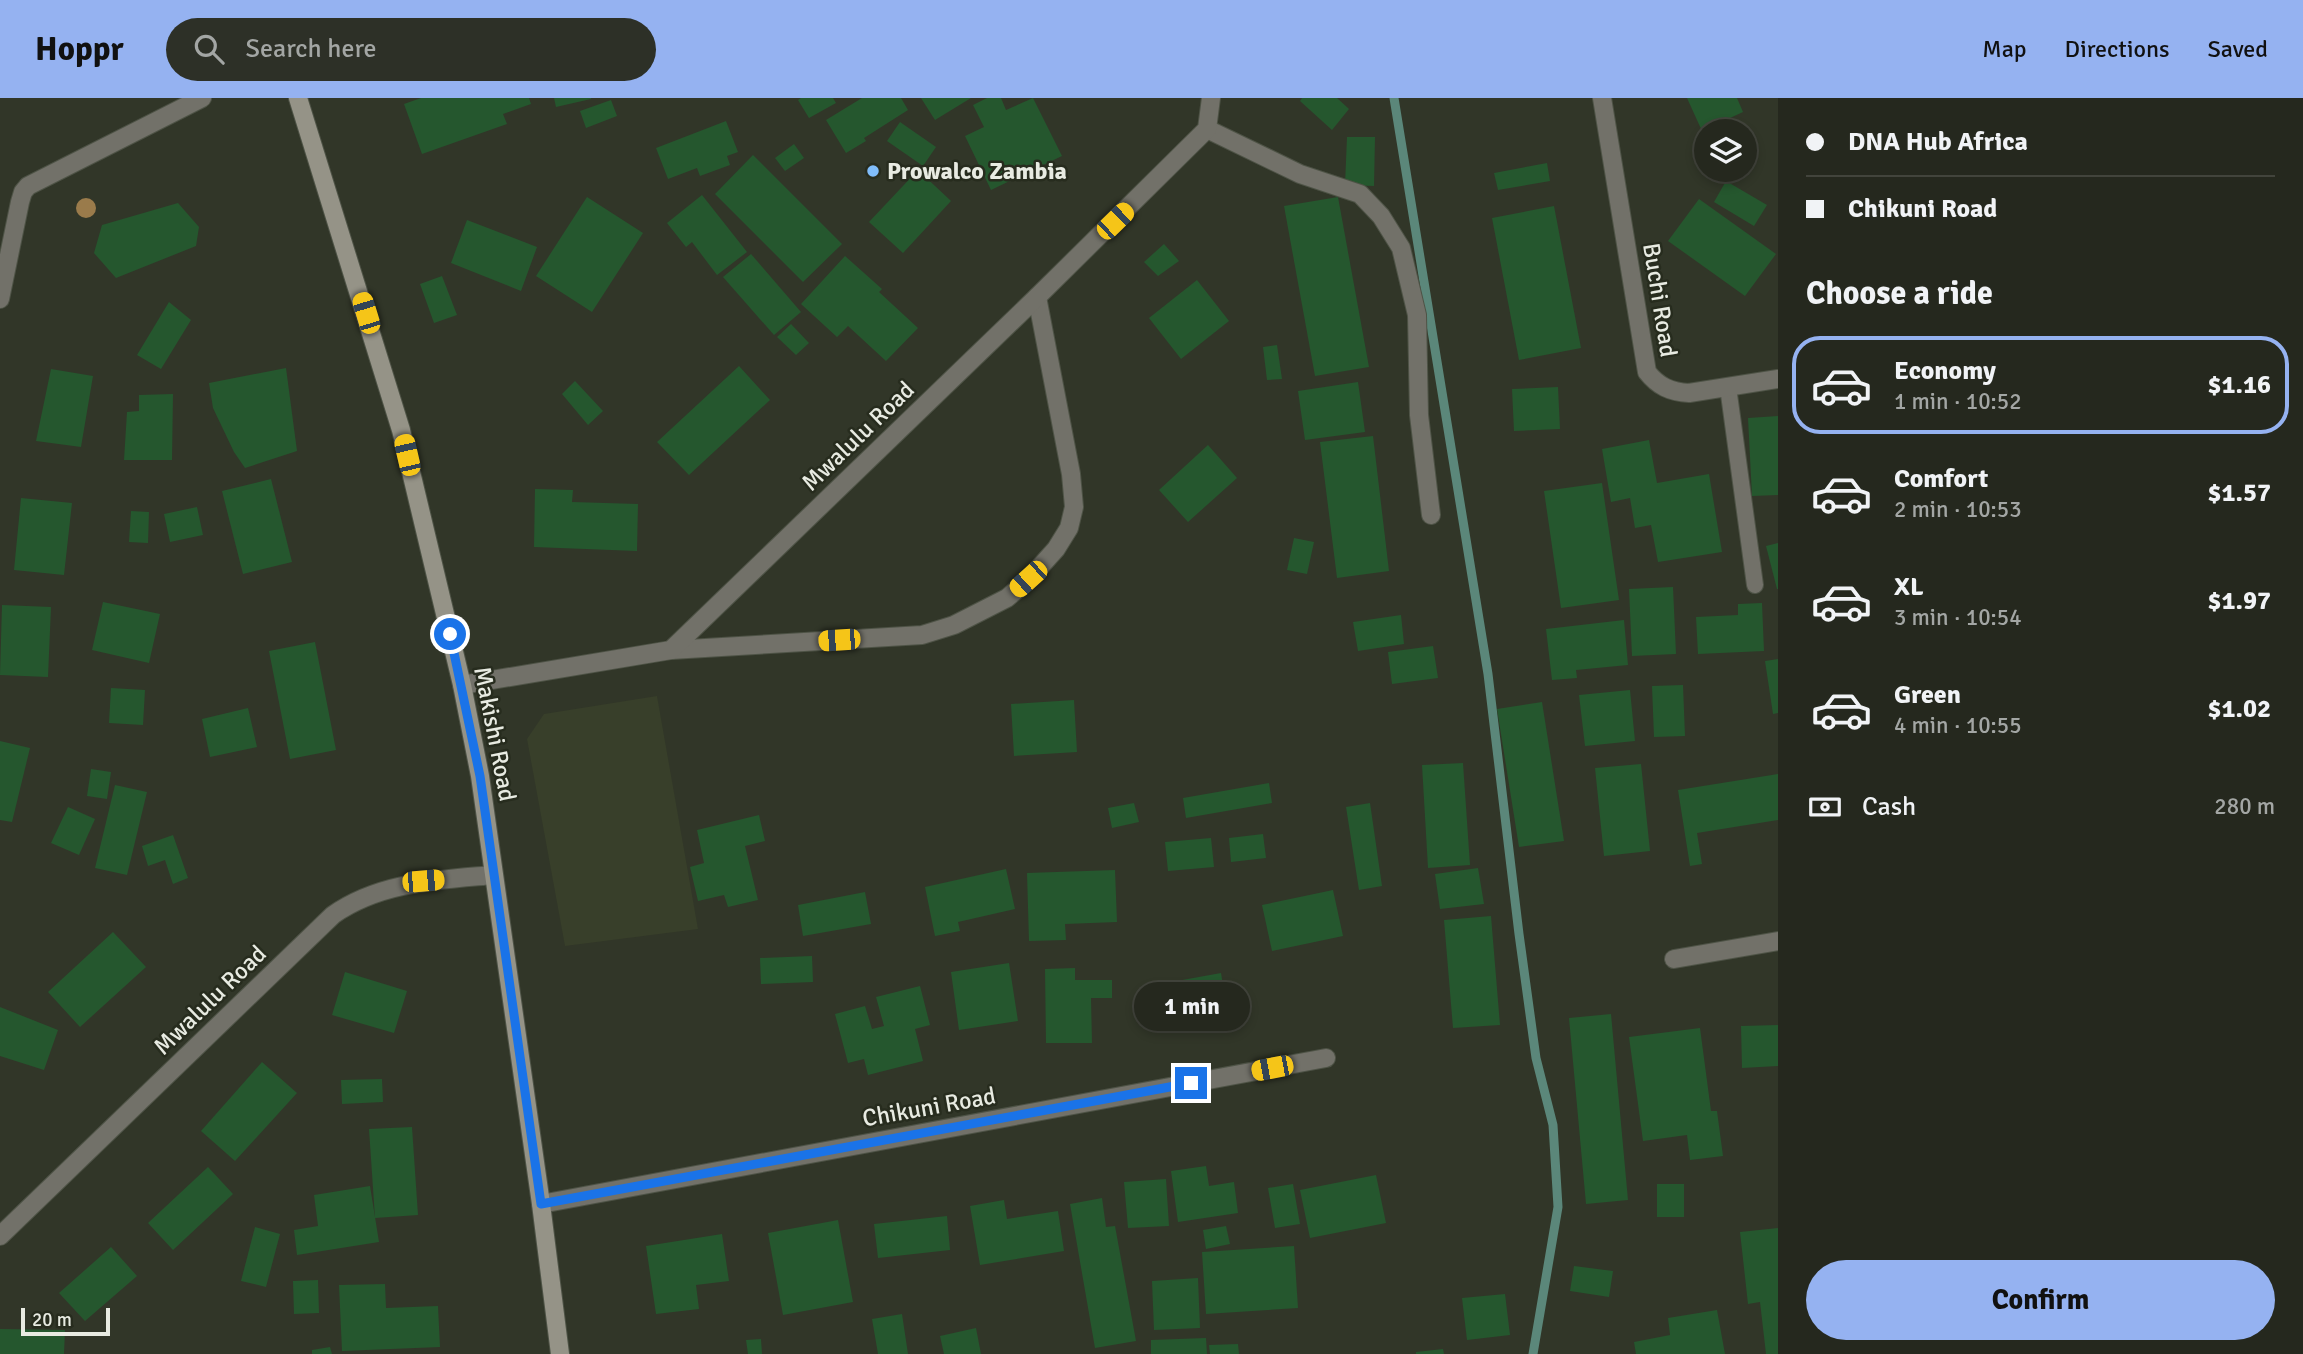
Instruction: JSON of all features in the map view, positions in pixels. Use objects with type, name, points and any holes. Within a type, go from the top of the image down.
[{"type":"main road","name":"Makishi Road","points":[[298,98],[401,430],[480,776],[560,1354]]},
{"type":"street","points":[[0,299],[5,245],[27,186],[202,98]]},
{"type":"street","points":[[1211,98],[1207,129],[1300,174],[1360,194],[1381,216],[1401,248],[1417,315],[1419,415],[1431,515]]},
{"type":"street","name":"Buchi Road","points":[[1602,98],[1647,372],[1656,383],[1676,392],[1689,393],[1778,379]]},
{"type":"street","name":"Mwalulu Road","points":[[671,650],[1207,129]]},
{"type":"street","points":[[461,685],[671,650],[922,635],[954,625],[1007,598],[1028,579],[1062,538],[1069,528],[1074,507],[1037,297]]},
{"type":"street","name":"Mwalulu Road","points":[[0,1236],[333,915],[366,896],[391,888],[423,881],[494,875]]},
{"type":"street","points":[[1674,959],[1778,941]]},
{"type":"street","name":"Chikuni Road","points":[[541,1204],[1326,1058]]},
{"type":"lane","points":[[1728,387],[1755,585]]},
{"type":"shaded area","points":[[657,696],[698,929],[565,946],[527,739],[544,714]]},
{"type":"building","points":[[421,98],[529,98],[531,104],[503,114],[507,124],[422,154],[404,104]]},
{"type":"building","points":[[554,98],[591,98],[591,99],[556,107]]},
{"type":"building","points":[[833,98],[836,103],[809,118],[798,100]]},
{"type":"building","points":[[862,98],[901,98],[908,110],[846,153],[826,120]]},
{"type":"building","points":[[921,98],[971,98],[935,120]]},
{"type":"building","points":[[987,98],[1001,98],[1006,110],[1033,98],[1062,156],[991,190],[965,136],[984,127],[973,105]]},
{"type":"building","points":[[1302,98],[1337,98],[1349,109],[1332,130],[1300,101]]},
{"type":"building","points":[[1687,98],[1737,98],[1743,112],[1728,119],[1697,119]]},
{"type":"building","points":[[611,100],[617,116],[586,128],[580,111]]},
{"type":"building","points":[[726,121],[738,152],[727,156],[730,165],[700,176],[697,168],[668,179],[656,148]]},
{"type":"building","points":[[900,122],[936,147],[923,166],[887,141]]},
{"type":"building","points":[[1347,137],[1375,137],[1374,186],[1345,185]]},
{"type":"building","points":[[794,144],[804,158],[785,171],[775,158]]},
{"type":"building","points":[[753,155],[842,244],[803,282],[715,194]]},
{"type":"building","points":[[1547,163],[1550,181],[1498,190],[1494,173]]},
{"type":"building","points":[[918,170],[951,201],[903,253],[869,222]]},
{"type":"building","points":[[1728,182],[1767,205],[1754,226],[1714,202]]},
{"type":"building","points":[[702,195],[747,252],[717,275],[692,242],[686,247],[667,223]]},
{"type":"building","points":[[587,197],[643,233],[592,312],[536,276]]},
{"type":"building","points":[[1338,197],[1369,367],[1315,376],[1284,206]]},
{"type":"building","points":[[1699,199],[1776,254],[1745,296],[1668,241]]},
{"type":"building","points":[[178,203],[199,227],[196,246],[116,278],[94,253],[102,225]]},
{"type":"building","points":[[1554,206],[1581,348],[1519,360],[1492,218]]},
{"type":"building","points":[[467,220],[537,247],[521,291],[451,263]]},
{"type":"building","points":[[1164,244],[1179,261],[1158,276],[1144,262]]},
{"type":"building","points":[[751,254],[801,312],[774,335],[723,277]]},
{"type":"building","points":[[845,256],[882,289],[879,292],[918,328],[886,361],[848,326],[837,337],[801,304]]},
{"type":"building","points":[[442,276],[457,315],[434,323],[420,284]]},
{"type":"building","points":[[1197,280],[1229,321],[1181,359],[1149,318]]},
{"type":"building","points":[[169,302],[191,320],[161,369],[137,355]]},
{"type":"building","points":[[791,324],[809,343],[796,355],[777,337]]},
{"type":"building","points":[[1277,345],[1282,379],[1267,380],[1263,347]]},
{"type":"building","points":[[739,366],[770,400],[689,475],[657,442]]},
{"type":"building","points":[[286,368],[297,451],[245,468],[234,452],[213,408],[209,383]]},
{"type":"building","points":[[51,369],[93,376],[81,447],[36,441]]},
{"type":"building","points":[[575,381],[603,411],[588,425],[562,394]]},
{"type":"building","points":[[1358,382],[1365,432],[1305,440],[1298,391]]},
{"type":"building","points":[[1558,387],[1560,429],[1514,431],[1512,389]]},
{"type":"building","points":[[173,394],[172,460],[124,460],[127,412],[139,411],[139,395]]},
{"type":"building","points":[[1778,416],[1778,495],[1752,496],[1748,418]]},
{"type":"building","points":[[1373,436],[1389,571],[1337,578],[1320,442]]},
{"type":"building","points":[[1649,440],[1657,483],[1709,474],[1722,552],[1658,562],[1651,525],[1635,528],[1630,498],[1611,502],[1602,449]]},
{"type":"building","points":[[1208,445],[1237,478],[1188,522],[1159,490]]},
{"type":"building","points":[[271,479],[292,562],[243,574],[222,491]]},
{"type":"building","points":[[1602,483],[1619,600],[1561,608],[1544,491]]},
{"type":"building","points":[[535,489],[573,490],[572,502],[638,504],[637,551],[534,547]]},
{"type":"building","points":[[21,498],[72,503],[64,575],[14,570]]},
{"type":"building","points":[[197,507],[203,535],[170,542],[164,514]]},
{"type":"building","points":[[131,511],[149,512],[148,543],[129,542]]},
{"type":"building","points":[[1294,538],[1314,542],[1307,574],[1287,570]]},
{"type":"building","points":[[1778,543],[1778,589],[1777,589],[1766,546]]},
{"type":"building","points":[[1673,587],[1676,654],[1632,656],[1629,589]]},
{"type":"building","points":[[103,602],[160,614],[149,663],[92,650]]},
{"type":"building","points":[[1762,603],[1764,651],[1698,654],[1696,617],[1738,615],[1738,604]]},
{"type":"building","points":[[2,605],[51,607],[48,677],[0,675]]},
{"type":"building","points":[[1401,615],[1404,644],[1358,651],[1353,622]]},
{"type":"building","points":[[1624,620],[1628,665],[1576,670],[1577,678],[1552,680],[1546,629]]},
{"type":"building","points":[[315,642],[336,750],[290,759],[269,651]]},
{"type":"building","points":[[1433,646],[1438,678],[1392,684],[1388,652]]},
{"type":"building","points":[[1778,659],[1778,713],[1773,714],[1765,661]]},
{"type":"building","points":[[1683,685],[1685,736],[1654,737],[1652,686]]},
{"type":"building","points":[[111,688],[145,690],[143,725],[109,723]]},
{"type":"building","points":[[1630,690],[1635,741],[1585,746],[1579,695]]},
{"type":"building","points":[[1074,700],[1077,752],[1014,756],[1011,704]]},
{"type":"building","points":[[1542,702],[1564,841],[1519,847],[1497,709]]},
{"type":"building","points":[[248,708],[257,747],[210,757],[202,719]]},
{"type":"building","points":[[0,741],[30,748],[12,822],[0,820]]},
{"type":"building","points":[[1463,763],[1470,865],[1428,868],[1422,765]]},
{"type":"building","points":[[1641,764],[1650,851],[1604,856],[1595,768]]},
{"type":"building","points":[[91,769],[111,772],[107,799],[87,796]]},
{"type":"building","points":[[1778,774],[1778,820],[1697,833],[1702,864],[1690,866],[1678,790]]},
{"type":"building","points":[[1269,783],[1272,803],[1186,818],[1183,798]]},
{"type":"building","points":[[115,785],[147,792],[127,875],[95,868]]},
{"type":"building","points":[[1134,803],[1139,822],[1112,828],[1108,808]]},
{"type":"building","points":[[1370,803],[1382,886],[1359,890],[1346,807]]},
{"type":"building","points":[[68,807],[95,819],[79,855],[51,843]]},
{"type":"building","points":[[759,815],[765,841],[745,846],[758,900],[728,907],[724,895],[698,901],[690,867],[704,863],[697,830]]},
{"type":"building","points":[[1263,834],[1266,858],[1231,862],[1229,838]]},
{"type":"building","points":[[173,835],[188,878],[173,884],[165,860],[148,866],[142,846]]},
{"type":"building","points":[[1211,838],[1214,867],[1168,871],[1165,842]]},
{"type":"building","points":[[1478,868],[1484,904],[1440,909],[1435,874]]},
{"type":"building","points":[[1006,869],[1015,909],[958,922],[960,931],[935,936],[925,887]]},
{"type":"building","points":[[1115,870],[1117,922],[1065,924],[1066,940],[1029,941],[1027,873]]},
{"type":"building","points":[[1333,890],[1343,936],[1272,951],[1262,905]]},
{"type":"building","points":[[865,892],[871,924],[803,936],[798,905]]},
{"type":"building","points":[[1491,916],[1500,1025],[1453,1028],[1444,920]]},
{"type":"building","points":[[113,932],[146,967],[80,1027],[48,992]]},
{"type":"building","points":[[812,956],[813,982],[761,984],[760,958]]},
{"type":"building","points":[[1009,963],[1018,1021],[959,1030],[951,972]]},
{"type":"building","points":[[1075,968],[1075,980],[1112,980],[1112,998],[1091,998],[1092,1043],[1046,1043],[1045,969]]},
{"type":"building","points":[[345,972],[407,991],[394,1033],[332,1015]]},
{"type":"building","points":[[1221,973],[1226,1004],[1204,1008],[1206,1020],[1156,1029],[1149,986]]},
{"type":"building","points":[[920,986],[930,1025],[915,1029],[923,1061],[868,1075],[864,1059],[848,1063],[835,1014],[865,1006],[872,1029],[884,1026],[876,997]]},
{"type":"building","points":[[0,1007],[58,1030],[44,1070],[0,1056]]},
{"type":"building","points":[[1611,1014],[1628,1200],[1586,1204],[1569,1018]]},
{"type":"building","points":[[1778,1025],[1778,1066],[1742,1068],[1741,1026]]},
{"type":"building","points":[[1700,1028],[1711,1111],[1717,1111],[1723,1156],[1690,1160],[1687,1135],[1643,1141],[1629,1037]]},
{"type":"building","points":[[262,1062],[297,1093],[235,1161],[201,1131]]},
{"type":"building","points":[[382,1079],[383,1102],[342,1104],[341,1080]]},
{"type":"building","points":[[412,1127],[418,1215],[375,1218],[369,1129]]},
{"type":"building","points":[[1206,1166],[1209,1186],[1234,1182],[1238,1213],[1178,1222],[1171,1171]]},
{"type":"building","points":[[208,1167],[233,1194],[173,1250],[148,1223]]},
{"type":"building","points":[[1376,1175],[1386,1223],[1310,1238],[1300,1190]]},
{"type":"building","points":[[1166,1179],[1169,1226],[1128,1228],[1124,1182]]},
{"type":"building","points":[[1293,1184],[1300,1224],[1275,1228],[1268,1188]]},
{"type":"building","points":[[1657,1184],[1684,1184],[1684,1217],[1657,1217]]},
{"type":"building","points":[[370,1186],[379,1242],[297,1255],[294,1230],[318,1226],[314,1195]]},
{"type":"building","points":[[1102,1198],[1106,1227],[1115,1226],[1136,1341],[1095,1348],[1070,1204]]},
{"type":"building","points":[[1004,1200],[1007,1219],[1058,1211],[1064,1251],[980,1265],[970,1206]]},
{"type":"building","points":[[947,1216],[950,1250],[878,1258],[874,1224]]},
{"type":"building","points":[[838,1220],[853,1302],[783,1315],[768,1233]]},
{"type":"building","points":[[1226,1226],[1230,1244],[1206,1249],[1203,1230]]},
{"type":"building","points":[[255,1227],[280,1234],[266,1287],[241,1281]]},
{"type":"building","points":[[1778,1228],[1778,1354],[1766,1354],[1760,1302],[1748,1304],[1740,1232]]},
{"type":"building","points":[[722,1234],[729,1281],[696,1285],[699,1309],[656,1314],[646,1246]]},
{"type":"building","points":[[1294,1246],[1298,1308],[1206,1314],[1202,1252]]},
{"type":"building","points":[[111,1247],[137,1276],[85,1321],[59,1293]]},
{"type":"building","points":[[1574,1266],[1613,1271],[1609,1297],[1570,1291]]},
{"type":"building","points":[[1198,1278],[1200,1328],[1154,1330],[1152,1281]]},
{"type":"building","points":[[318,1280],[319,1313],[294,1314],[293,1281]]},
{"type":"building","points":[[385,1284],[386,1308],[438,1306],[440,1347],[342,1351],[339,1285]]},
{"type":"building","points":[[1505,1294],[1510,1335],[1467,1340],[1462,1298]]},
{"type":"building","points":[[1717,1310],[1725,1354],[1636,1354],[1634,1342],[1670,1335],[1668,1318]]},
{"type":"building","points":[[902,1314],[908,1354],[878,1354],[872,1319]]},
{"type":"building","points":[[976,1328],[981,1354],[944,1354],[940,1336]]},
{"type":"building","points":[[0,1329],[65,1330],[64,1354],[0,1354]]},
{"type":"building","points":[[1206,1338],[1207,1354],[1151,1354],[1151,1340]]},
{"type":"building","points":[[761,1339],[762,1354],[748,1354],[746,1340]]},
{"type":"building","points":[[1238,1344],[1239,1354],[1210,1354],[1209,1345]]},
{"type":"building","points":[[330,1347],[332,1354],[312,1354],[312,1350]]},
{"type":"building","points":[[1443,1349],[1444,1354],[1416,1354],[1416,1352]]},
{"type":"waterway","points":[[1394,98],[1488,674],[1536,1058],[1553,1125],[1558,1207],[1533,1354]]},
{"type":"place","name":"Prowalco Zambia","points":[[873,171]]},
{"type":"route","points":[[450,634],[480,776],[541,1204],[1191,1083]]}]
